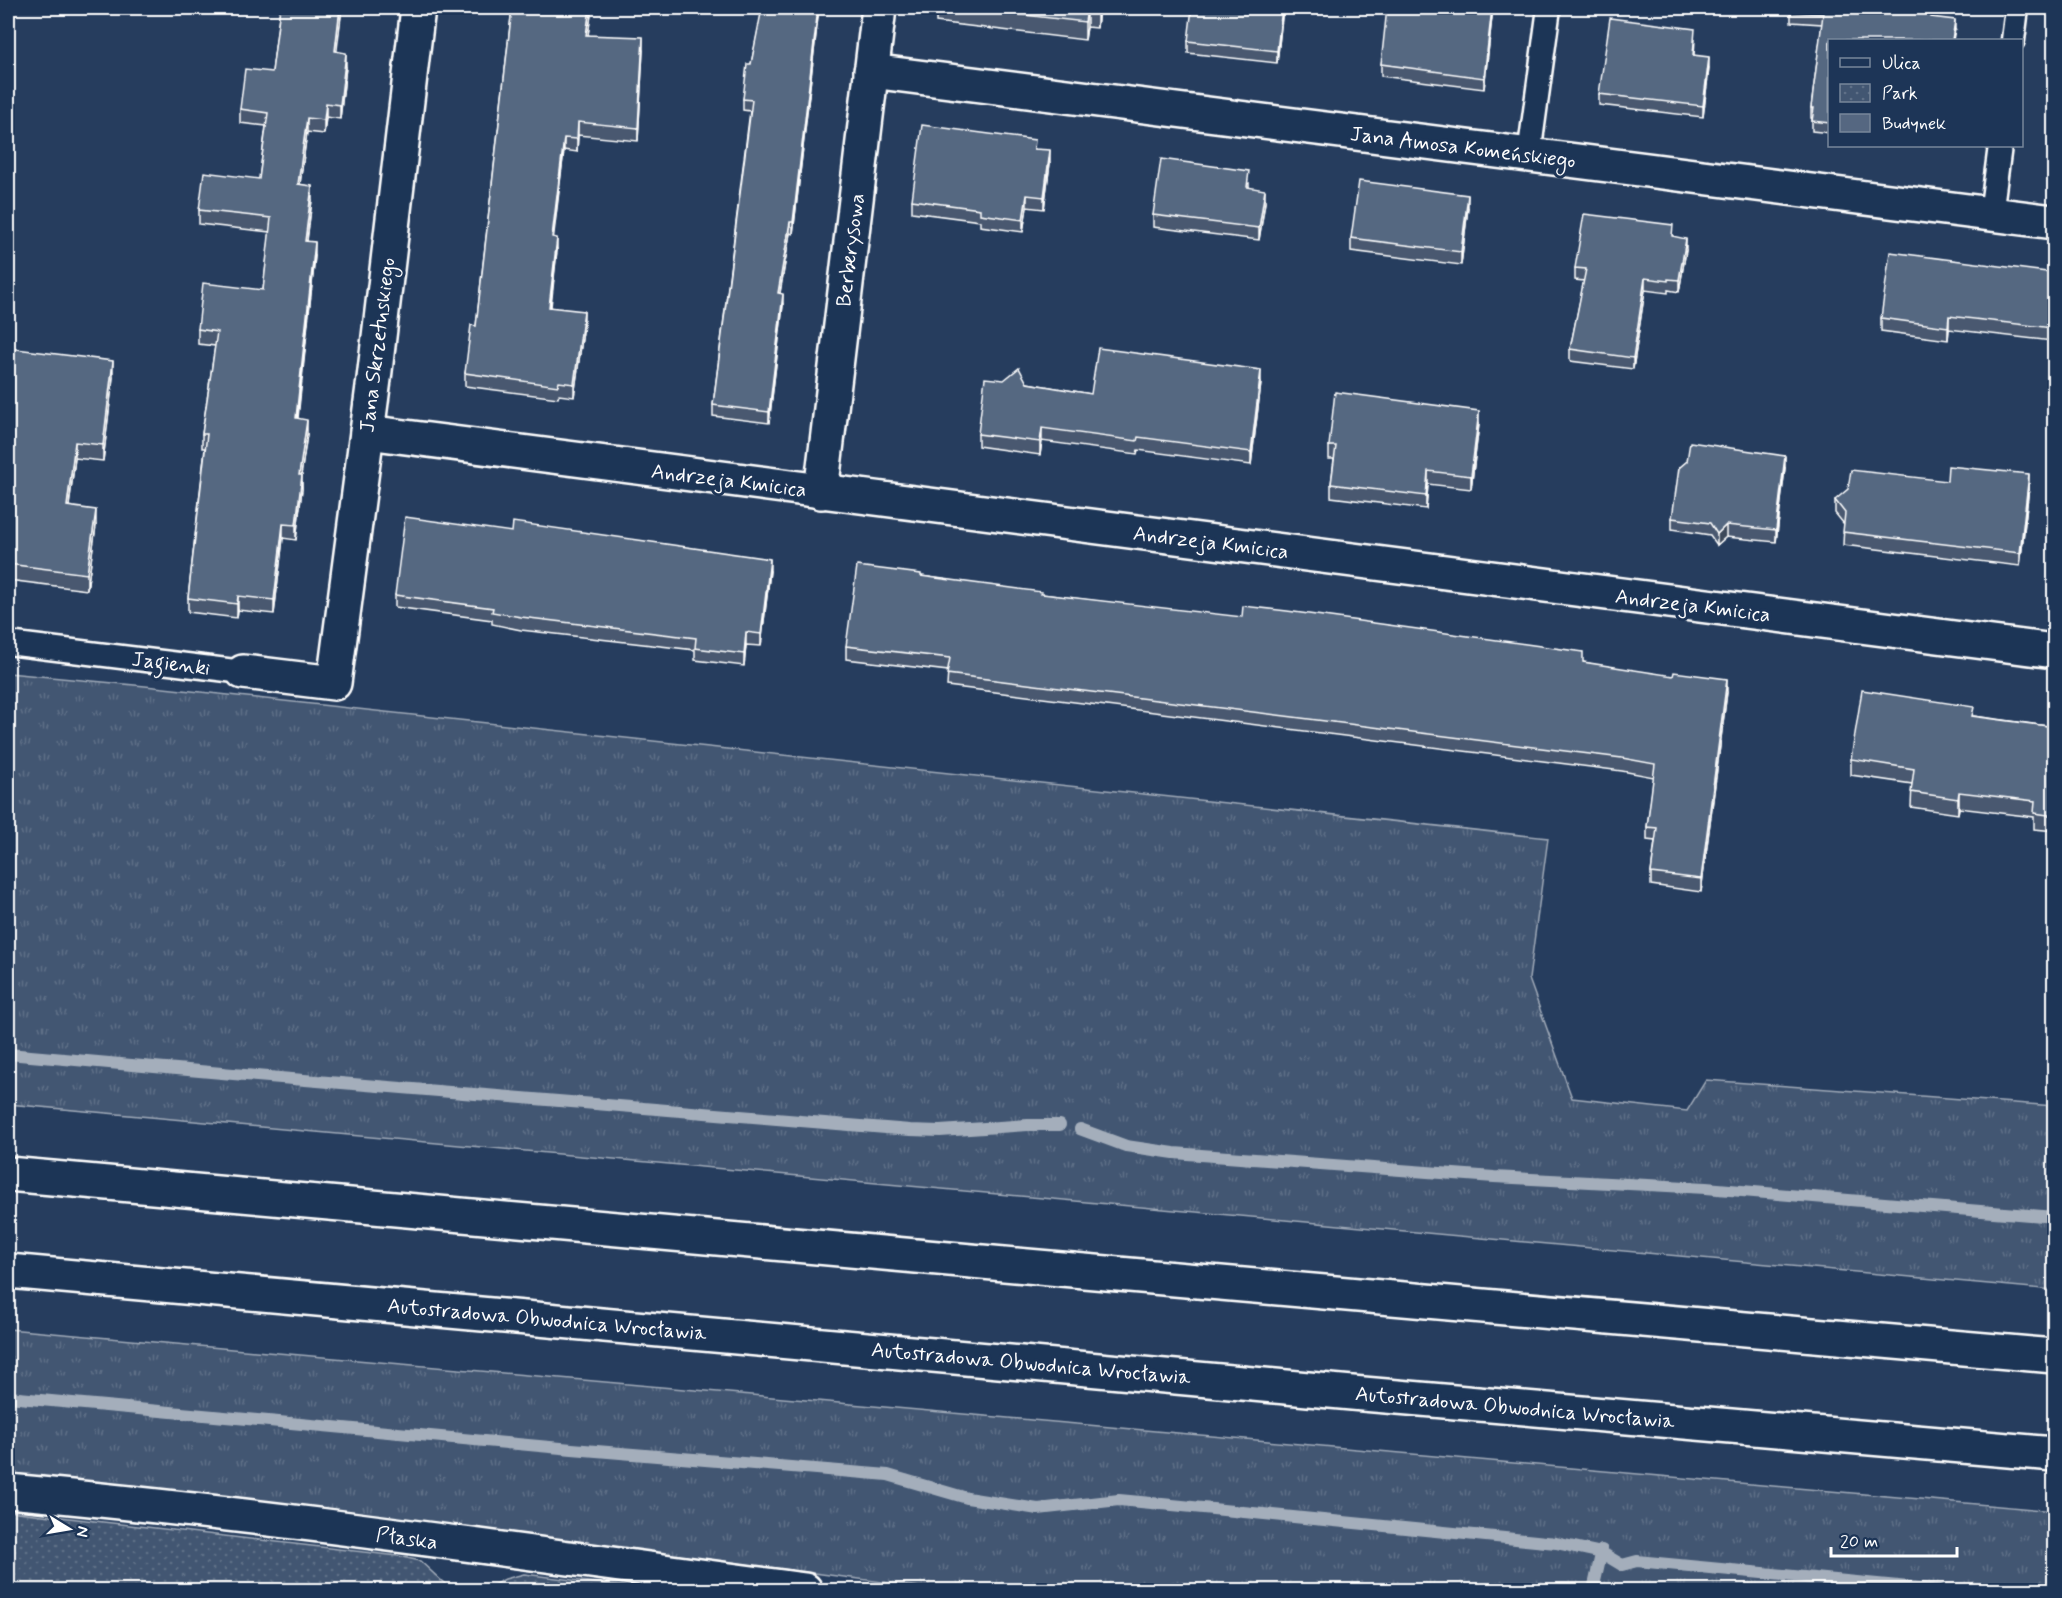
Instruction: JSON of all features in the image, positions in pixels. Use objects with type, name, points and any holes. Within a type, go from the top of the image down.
[{"type":"main road","name":"Jana Skrzetuskiego","points":[[334,683],[418,8]]},
{"type":"main road","name":"Berberysowa","points":[[821,492],[879,8]]},
{"type":"main road","name":"Jana Amosa Komeńskiego","points":[[871,71],[2055,222]]},
{"type":"main road","name":"Andrzeja Kmicica","points":[[367,432],[2055,651]]},
{"type":"main road","name":"Jagienki","points":[[243,672],[334,683]]},
{"type":"main road","points":[[8,1174],[2055,1356]]},
{"type":"main road","name":"Autostradowa Obwodnica Wrocławia","points":[[8,1271],[1363,1394],[2055,1454]]},
{"type":"main road","name":"Płaska","points":[[8,1491],[88,1498],[347,1530],[805,1590]]},
{"type":"lane","points":[[1529,156],[1549,8]]},
{"type":"lane","points":[[2013,39],[2018,8]]},
{"type":"lane","points":[[1991,214],[2000,147]]},
{"type":"lane","name":"Jagienki","points":[[8,643],[243,672]]},
{"type":"green space","points":[[8,673],[1548,838],[1529,979],[1572,1098],[1687,1111],[1706,1080],[2054,1106],[2054,1290],[8,1104]]},
{"type":"green space","points":[[8,1329],[2054,1511],[2054,1590],[943,1590],[539,1537],[8,1475]]},
{"type":"green space","points":[[8,1511],[398,1556],[420,1561],[446,1585],[448,1590],[8,1590]]},
{"type":"green space","points":[[524,1574],[654,1590],[484,1590],[505,1579]]},
{"type":"building","points":[[280,8],[340,8],[335,51],[346,53],[340,105],[326,103],[324,120],[307,118],[298,184],[312,186],[305,241],[315,242],[296,418],[307,420],[299,475],[302,475],[296,525],[283,524],[274,600],[238,596],[237,604],[188,598],[207,434],[202,434],[217,332],[198,329],[203,283],[263,290],[271,218],[199,210],[204,172],[259,179],[268,113],[240,109],[245,69],[272,72]]},
{"type":"building","points":[[512,8],[590,8],[586,35],[643,37],[638,128],[578,122],[577,139],[564,138],[552,237],[557,238],[549,307],[584,311],[574,384],[559,382],[558,386],[465,373],[471,325],[476,326]]},
{"type":"building","points":[[762,8],[818,8],[793,222],[790,222],[778,293],[783,294],[769,412],[713,405],[752,100],[743,99],[747,64],[751,64]]},
{"type":"building","points":[[964,8],[1097,8],[1097,10],[1087,9],[1085,22]]},
{"type":"building","points":[[1192,8],[1282,8],[1277,51],[1188,41]]},
{"type":"building","points":[[1387,8],[1492,8],[1484,78],[1381,64]]},
{"type":"building","points":[[1791,8],[1933,8],[1931,17],[1955,20],[1952,39],[1828,39],[1828,123],[1812,121],[1814,108],[1811,108],[1823,14],[1791,12]]},
{"type":"building","points":[[1610,18],[1695,29],[1693,55],[1709,57],[1703,106],[1599,94]]},
{"type":"building","points":[[2054,105],[2055,150],[2050,150]]},
{"type":"building","points":[[922,125],[1035,140],[1034,149],[1050,150],[1044,197],[1027,195],[1023,220],[980,214],[980,209],[912,200]]},
{"type":"building","points":[[1161,159],[1249,171],[1247,187],[1265,190],[1259,228],[1153,215]]},
{"type":"building","points":[[1359,181],[1468,195],[1461,252],[1351,238]]},
{"type":"building","points":[[1584,214],[1673,225],[1672,236],[1686,239],[1679,280],[1645,278],[1633,358],[1570,349],[1586,269],[1575,268]]},
{"type":"building","points":[[1890,252],[2055,273],[2052,328],[1949,316],[1948,327],[1881,318]]},
{"type":"building","points":[[8,348],[113,361],[103,445],[75,442],[67,506],[96,510],[87,574],[8,564]]},
{"type":"building","points":[[1098,348],[1261,370],[1251,452],[1138,437],[1137,441],[1042,428],[1040,442],[978,434],[985,378],[1004,380],[1019,368],[1027,383],[1091,394]]},
{"type":"building","points":[[1335,392],[1479,411],[1471,476],[1428,471],[1426,496],[1331,484],[1336,446],[1329,446]]},
{"type":"building","points":[[1690,442],[1785,456],[1776,530],[1726,525],[1717,534],[1710,523],[1672,518],[1679,468],[1687,461]]},
{"type":"building","points":[[1948,466],[2029,474],[2020,553],[1843,532],[1845,513],[1835,500],[1848,489],[1851,470],[1947,481]]},
{"type":"building","points":[[405,517],[512,532],[513,522],[770,559],[761,634],[746,632],[744,654],[695,648],[696,638],[521,617],[492,612],[493,608],[395,595]]},
{"type":"building","points":[[857,566],[1042,592],[1041,594],[1242,617],[1243,606],[1287,611],[1583,652],[1583,662],[1673,676],[1674,672],[1727,679],[1701,879],[1651,873],[1657,828],[1647,827],[1655,764],[947,674],[950,658],[846,646]]},
{"type":"building","points":[[1862,690],[1974,707],[1972,716],[2055,727],[2055,816],[2034,813],[2035,801],[1959,792],[1958,799],[1911,792],[1914,769],[1851,759]]},
{"type":"waterway","points":[[8,1054],[910,1130],[940,1131],[1060,1125]]},
{"type":"waterway","points":[[1080,1129],[1126,1146],[1174,1153],[1494,1177],[1706,1188],[2054,1217]]},
{"type":"waterway","points":[[8,1397],[572,1449],[888,1475],[967,1498],[1038,1509],[1119,1500],[1556,1543],[1602,1553],[1622,1565],[1637,1561],[1940,1590]]},
{"type":"waterway","points":[[1593,1590],[1602,1550]]}]
